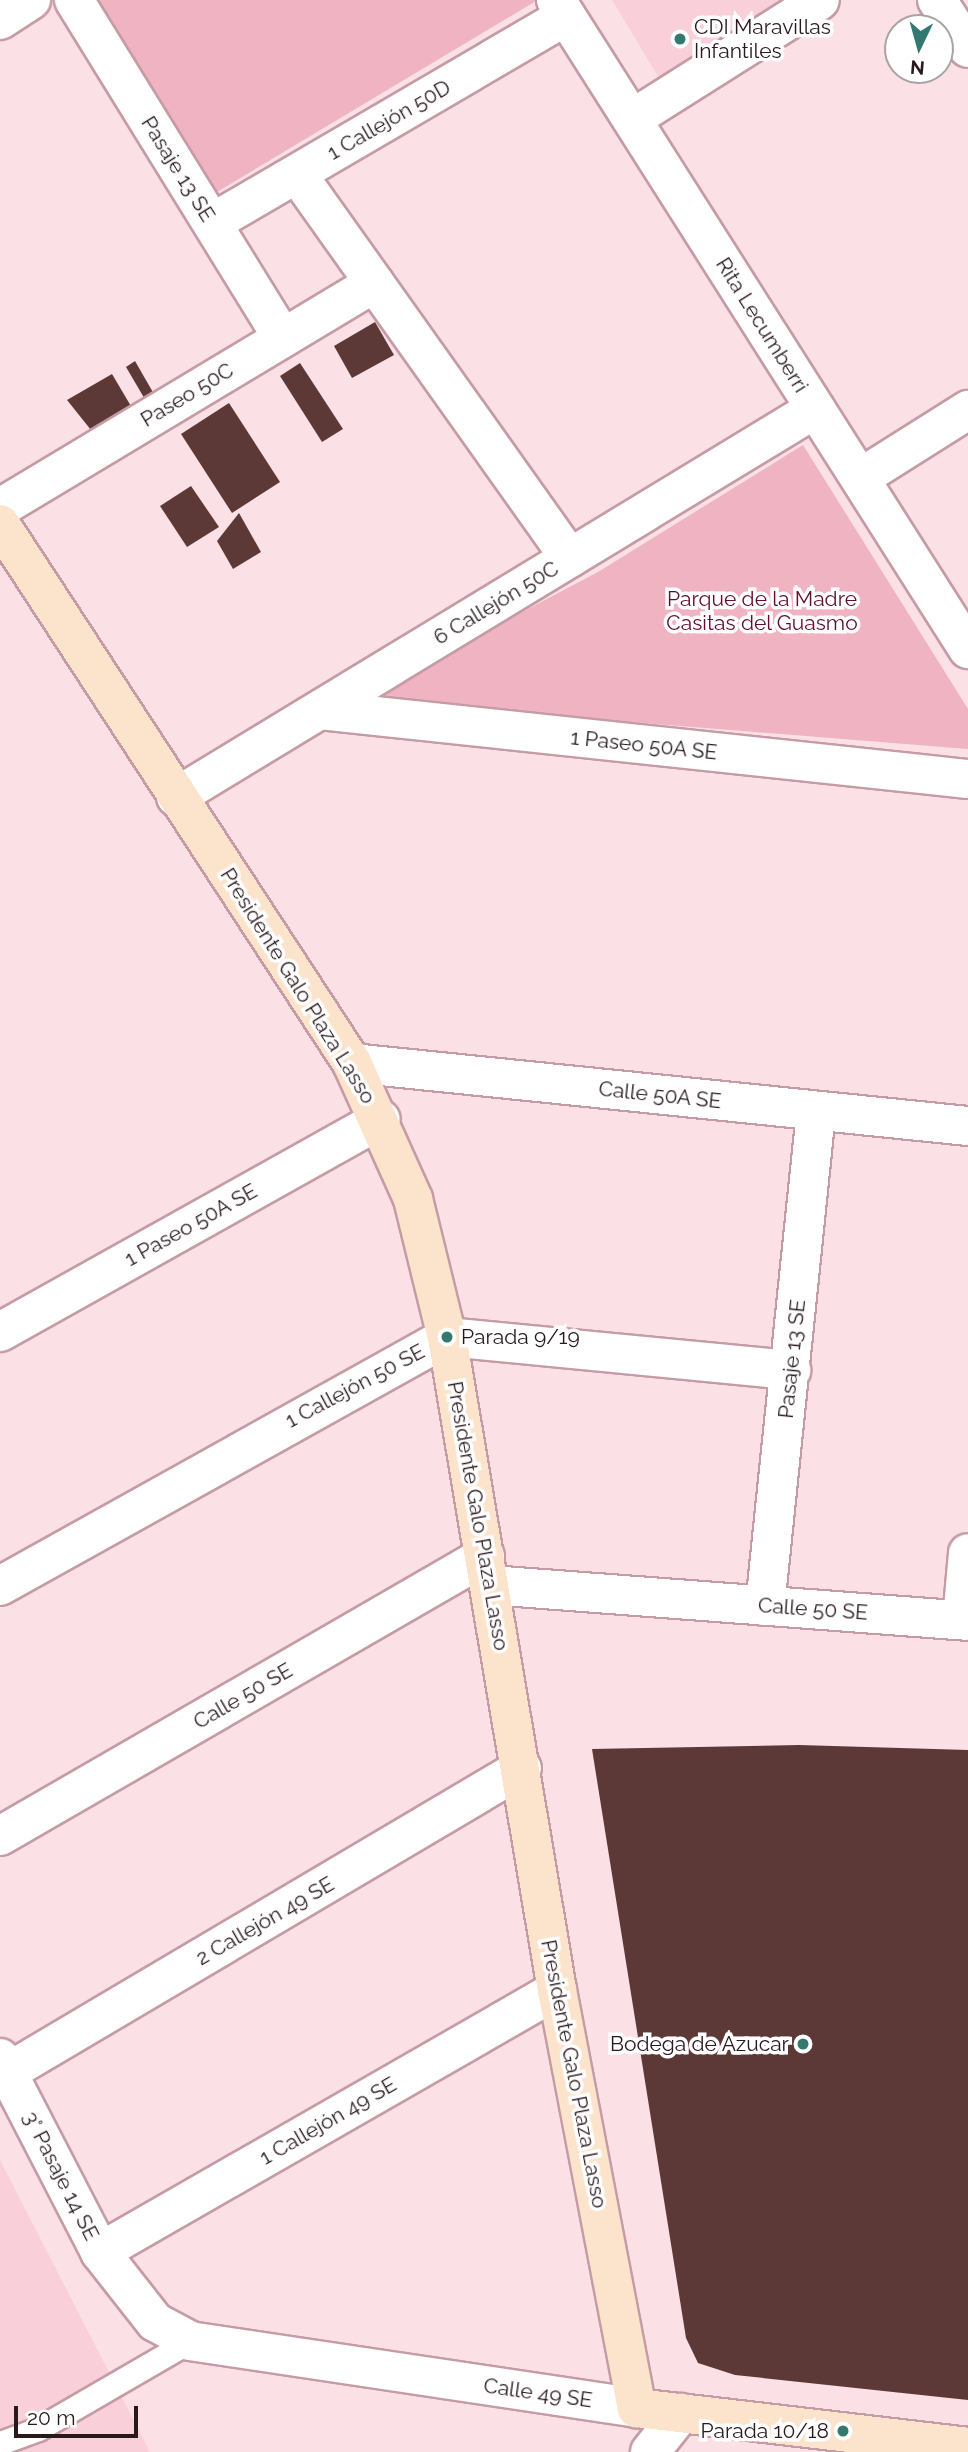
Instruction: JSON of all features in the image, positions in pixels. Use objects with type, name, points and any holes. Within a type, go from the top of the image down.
[{"type":"street","points":[[0,20],[32,0]]},
{"type":"street","name":"Pasaje 13 SE","points":[[74,0],[283,338]]},
{"type":"street","points":[[632,120],[820,0]]},
{"type":"street","points":[[937,0],[968,48]]},
{"type":"street","name":"1 Callejón 50D","points":[[212,223],[297,174],[561,8]]},
{"type":"street","name":"Rita Lecumberri","points":[[561,8],[968,649]]},
{"type":"street","points":[[297,174],[570,558]]},
{"type":"street","name":"Paseo 50C","points":[[0,508],[374,283]]},
{"type":"street","name":"6 Callejón 50C","points":[[176,797],[815,408]]},
{"type":"street","points":[[860,478],[968,410]]},
{"type":"street","name":"Presidente Galo Plaza Lasso","points":[[0,524],[352,1063],[381,1119],[413,1199],[447,1337],[522,1768],[557,1990],[637,2408]]},
{"type":"street","name":"1 Paseo 50A SE","points":[[320,710],[968,779]]},
{"type":"street","name":"Calle 50A SE","points":[[352,1063],[968,1126]]},
{"type":"street","name":"Pasaje 13 SE","points":[[765,1606],[816,1111]]},
{"type":"street","name":"1 Paseo 50A SE","points":[[0,1332],[381,1119]]},
{"type":"street","name":"1 Callejón 50 SE","points":[[0,1586],[447,1337],[791,1370]]},
{"type":"street","points":[[965,1621],[968,1553]]},
{"type":"street","name":"Calle 50 SE","points":[[0,1836],[487,1570],[765,1606],[965,1621]]},
{"type":"street","name":"2 Callejón 49 SE","points":[[4,2065],[522,1768]]},
{"type":"street","name":"1 Callejón 49 SE","points":[[100,2252],[557,1990]]},
{"type":"street","name":"3° Pasaje 14 SE","points":[[4,2065],[100,2252],[127,2292]]},
{"type":"street","name":"Calle 49 SE","points":[[127,2292],[155,2322],[190,2341],[637,2408],[968,2447]]},
{"type":"street","points":[[650,2452],[681,2413]]},
{"type":"lane","points":[[0,2443],[38,2429],[190,2341]]},
{"type":"shaded area","name":"CDI Maravillas Infantiles","points":[[612,0],[787,0],[659,78]]},
{"type":"shaded area","points":[[0,2160],[150,2452],[0,2452]]},
{"type":"green space","points":[[96,0],[535,0],[536,1],[217,192]]},
{"type":"green space","name":"Parque de la Madre Casitas del Guasmo","points":[[803,445],[968,709],[968,749],[355,700],[598,572]]},
{"type":"building","points":[[375,322],[394,355],[352,378],[334,346]]},
{"type":"building","points":[[135,361],[162,408],[153,413],[126,367]]},
{"type":"building","points":[[300,363],[343,429],[322,442],[280,376]]},
{"type":"building","points":[[112,374],[138,418],[99,440],[67,400]]},
{"type":"building","points":[[229,403],[280,482],[232,513],[181,434]]},
{"type":"building","points":[[191,486],[219,527],[187,547],[160,506]]},
{"type":"building","points":[[239,513],[261,552],[233,569],[217,541]]},
{"type":"building","name":"Bodega de Azucar","points":[[799,1745],[968,1750],[968,2400],[735,2375],[698,2363],[686,2338],[592,1749]]},
{"type":"place","name":"CDI Maravillas Infantiles","points":[[680,39]]},
{"type":"place","name":"Parada 9/19","points":[[447,1337]]},
{"type":"place","name":"Bodega de Azucar","points":[[803,2044]]},
{"type":"place","name":"Parada 10/18","points":[[843,2431]]}]
